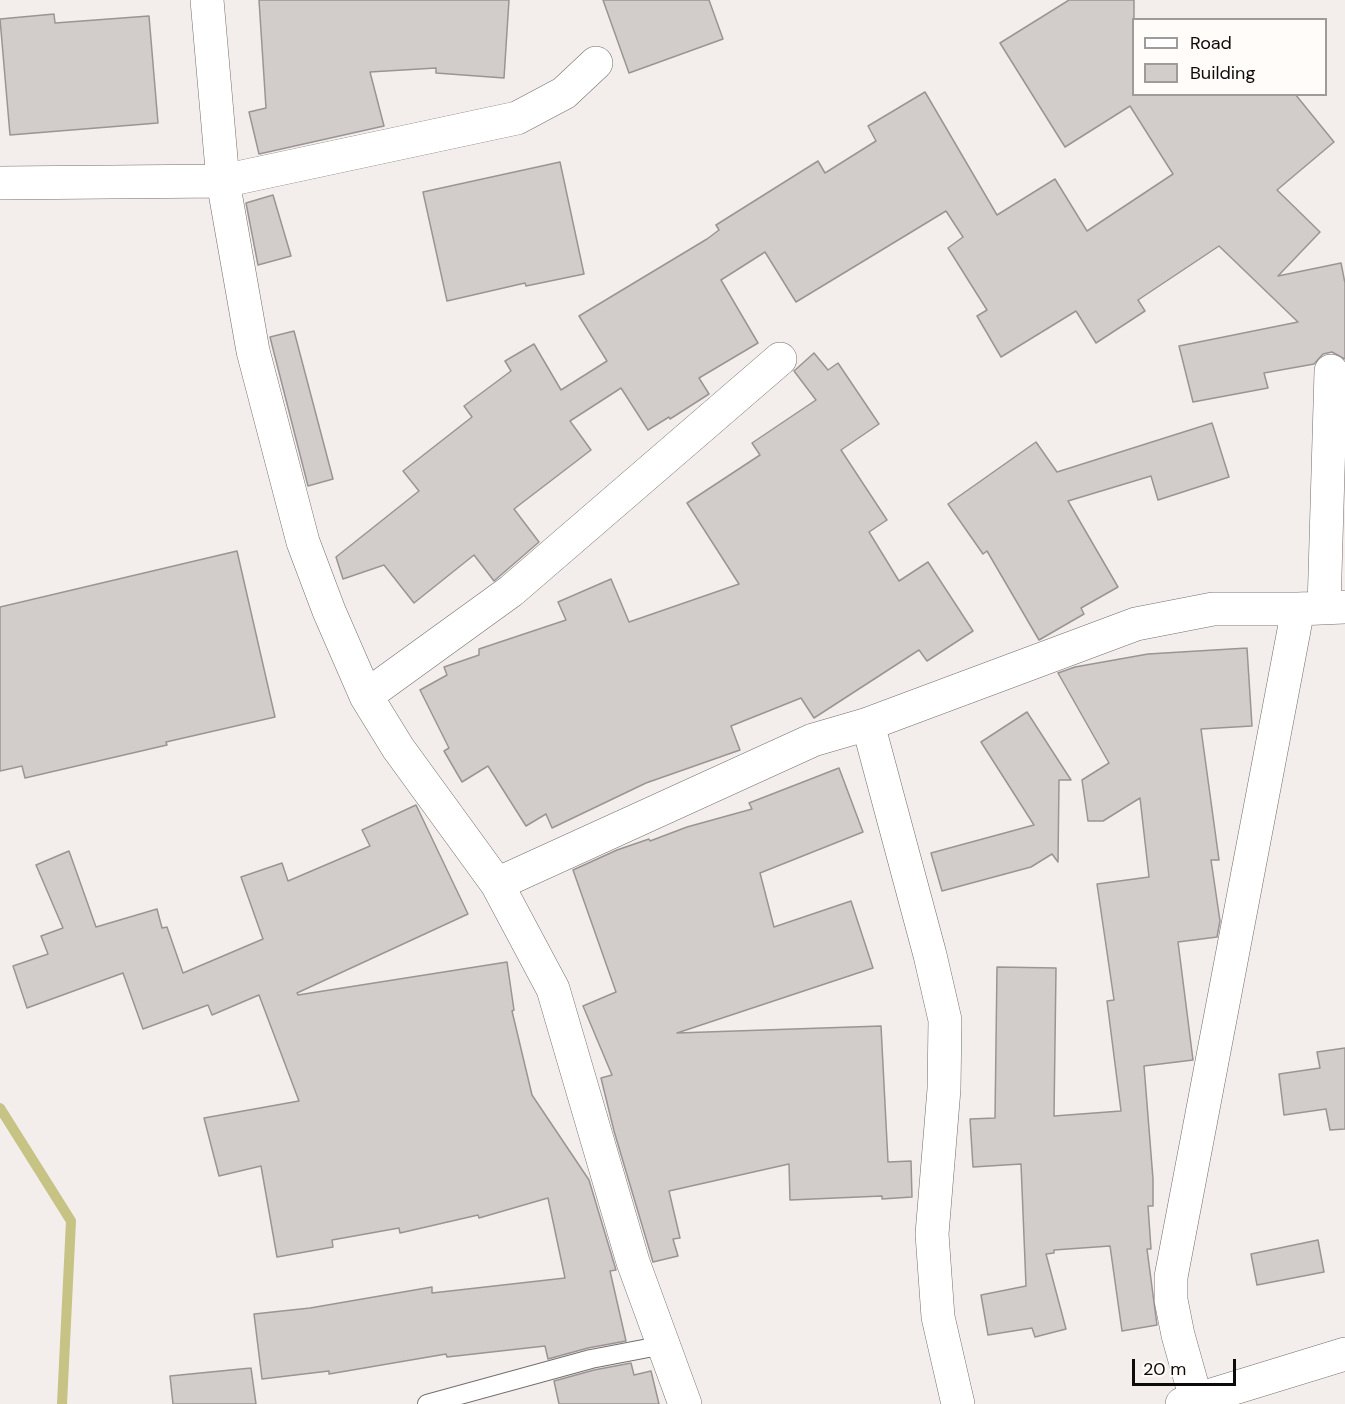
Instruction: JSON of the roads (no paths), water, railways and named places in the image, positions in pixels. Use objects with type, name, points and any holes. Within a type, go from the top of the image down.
[{"type":"main road","points":[[207,0],[224,181],[253,351],[303,542],[329,611],[366,696],[398,748],[497,884],[553,989],[633,1262],[685,1404]]},
{"type":"main road","points":[[0,183],[224,181],[517,118],[564,93],[596,63]]},
{"type":"main road","points":[[366,696],[511,591],[780,359]]},
{"type":"main road","points":[[1331,371],[1323,608],[1171,1277],[1171,1300],[1189,1402],[1345,1354]]},
{"type":"main road","points":[[497,884],[813,740],[868,724],[1136,624],[1213,609],[1323,608]]},
{"type":"main road","points":[[868,724],[930,955],[945,1020],[944,1089],[932,1234],[938,1317],[958,1404]]},
{"type":"lane","points":[[427,1404],[591,1359],[664,1345]]},
{"type":"waterway","points":[[0,1108],[71,1221],[62,1404]]}]
